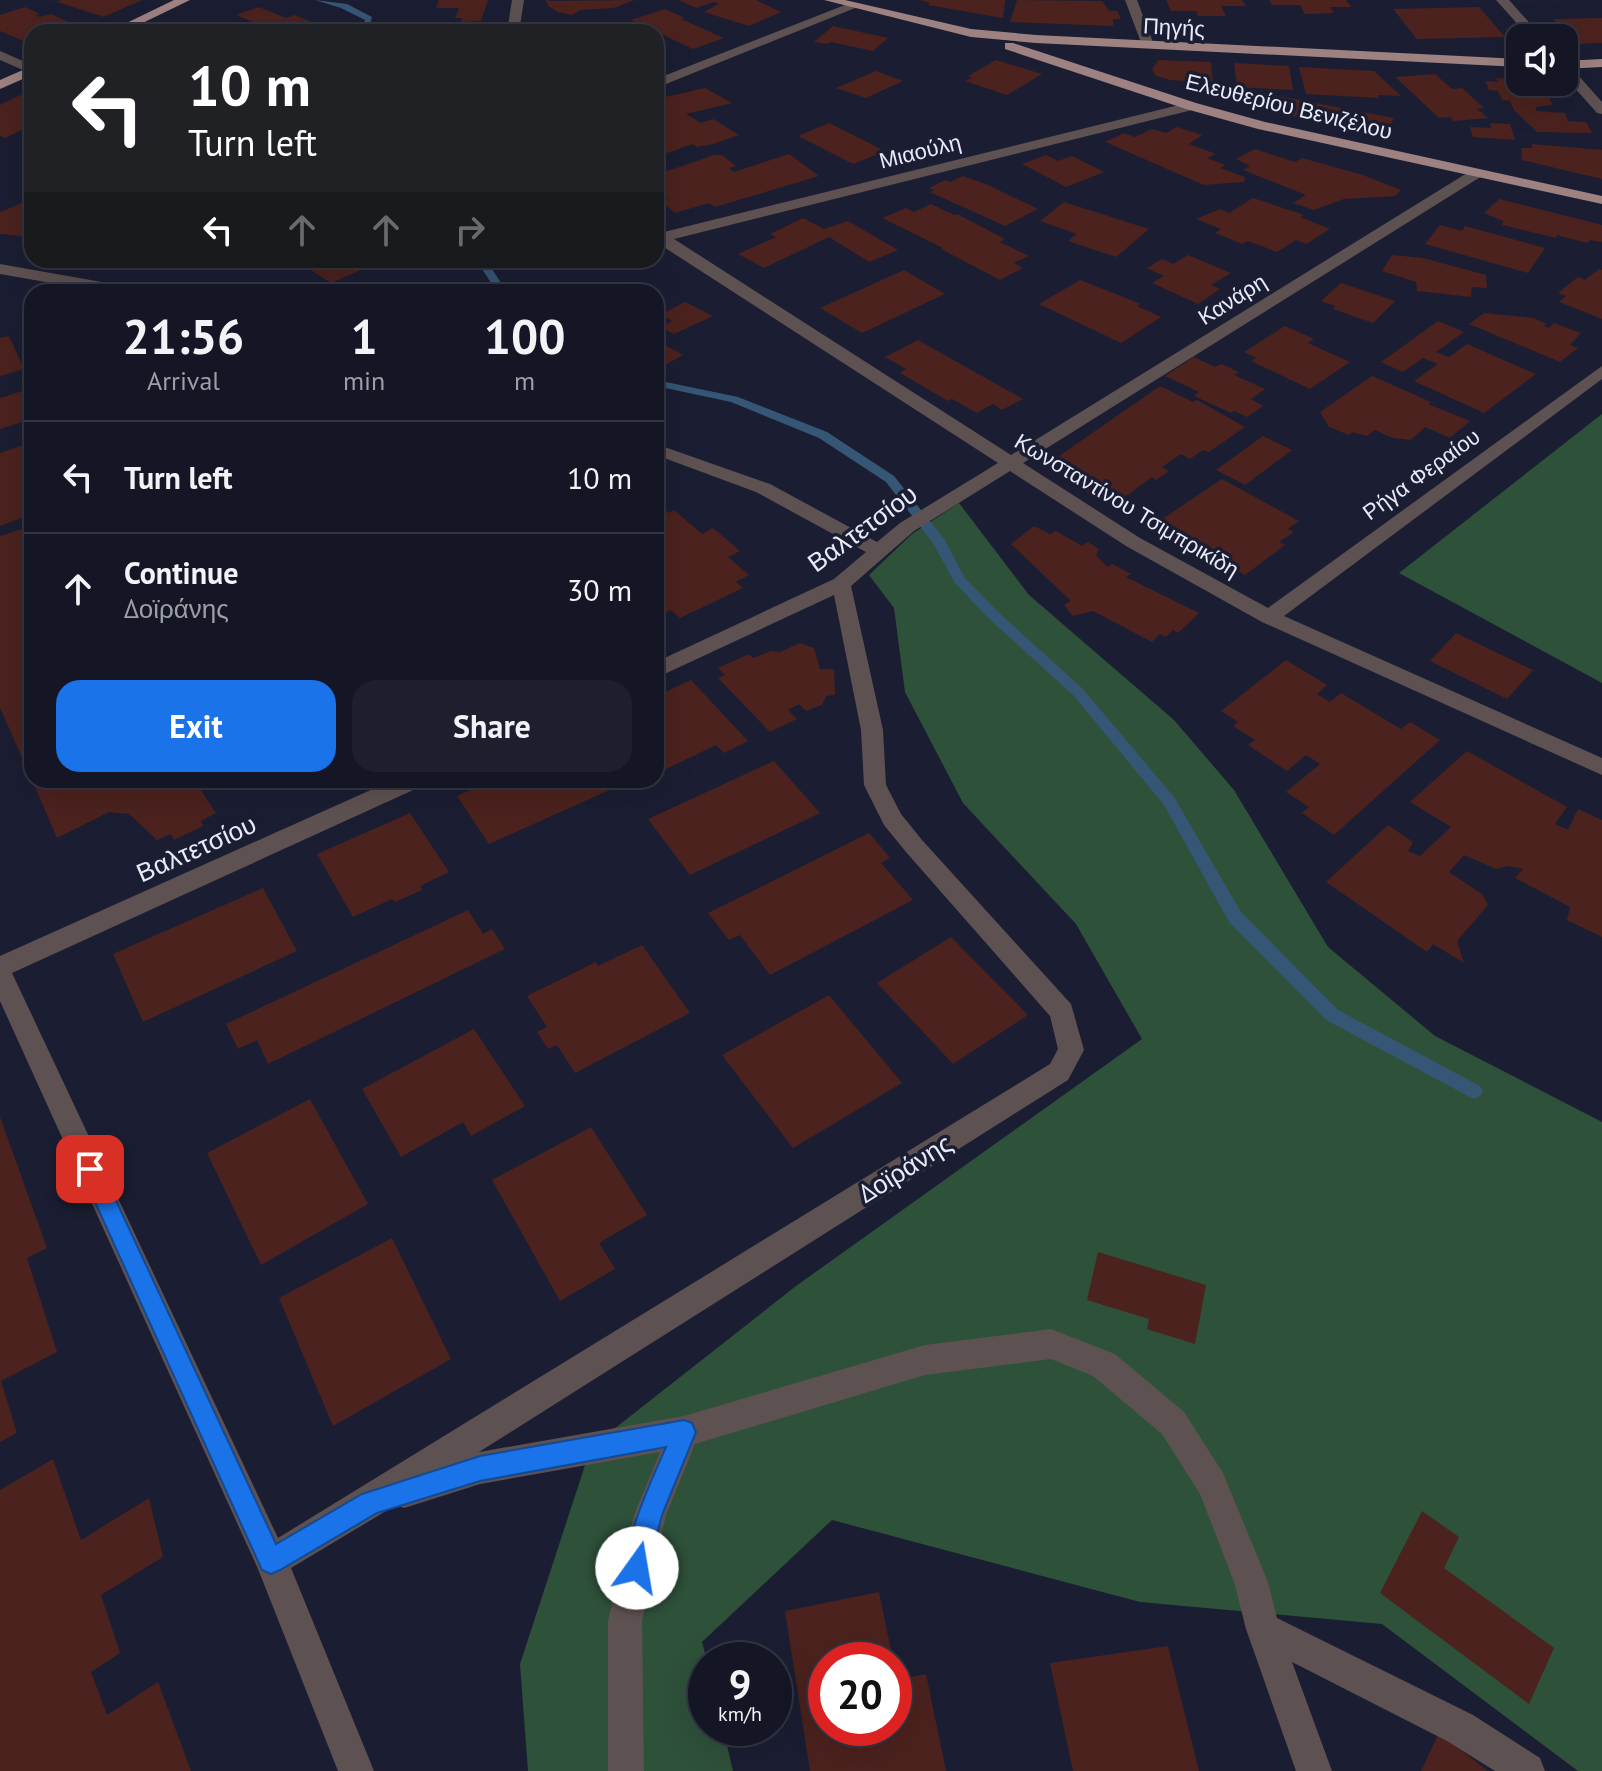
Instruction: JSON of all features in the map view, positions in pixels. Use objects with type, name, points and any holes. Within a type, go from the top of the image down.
[{"type":"main road","points":[[132,24],[184,0]]},
{"type":"main road","name":"Πηγής","points":[[830,0],[971,33],[1506,62]]},
{"type":"main road","name":"Ελευθερίου Βενιζέλου","points":[[971,33],[1191,106],[1330,142],[1602,200]]},
{"type":"main road","points":[[1117,82],[1100,71],[1100,58],[1117,49],[1148,45]]},
{"type":"main road","points":[[1578,65],[1602,63]]},
{"type":"main road","points":[[0,85],[24,74]]},
{"type":"street","points":[[514,24],[518,0]]},
{"type":"street","points":[[1131,0],[1148,45]]},
{"type":"street","points":[[1502,0],[1524,24]]},
{"type":"street","points":[[664,81],[854,6]]},
{"type":"street","points":[[0,55],[24,66]]},
{"type":"street","points":[[1578,82],[1602,110]]},
{"type":"street","name":"Μιαούλη","points":[[664,235],[1191,106]]},
{"type":"street","name":"Κανάρη","points":[[1009,463],[1477,173]]},
{"type":"street","name":"Κωνσταντίνου Τσιμπρικίδη","points":[[664,240],[1133,542],[1269,617],[1602,767]]},
{"type":"street","points":[[30,273],[43,268]]},
{"type":"street","points":[[0,269],[88,284]]},
{"type":"street","name":"Ρήγα Φεραίου","points":[[1269,617],[1602,371]]},
{"type":"street","points":[[664,452],[763,488],[878,551]]},
{"type":"street","name":"Βαλτετσίου","points":[[664,667],[841,584],[907,527],[1009,463]]},
{"type":"street","name":"Δοϊράνης","points":[[271,1561],[371,1502],[1059,1072],[1071,1050],[1062,1012],[914,846],[892,819],[875,785],[872,730],[852,624],[841,584]]},
{"type":"street","name":"Βαλτετσίου","points":[[0,970],[397,788]]},
{"type":"street","points":[[0,970],[271,1561],[356,1771]]},
{"type":"street","points":[[371,1502],[480,1468],[684,1432],[925,1360],[1051,1344],[1104,1365],[1173,1423],[1212,1484],[1251,1582],[1263,1629],[1314,1771]]},
{"type":"street","points":[[626,1771],[625,1621],[650,1515],[684,1432]]},
{"type":"street","points":[[1263,1629],[1460,1728],[1527,1771]]},
{"type":"green space","points":[[1602,414],[1602,683],[1399,573]]},
{"type":"green space","points":[[959,503],[1029,595],[1174,720],[1234,790],[1328,947],[1435,1036],[1602,1122],[1602,1771],[1578,1771],[1382,1624],[1140,1602],[832,1520],[702,1642],[688,1642],[688,1746],[727,1746],[733,1771],[528,1771],[520,1664],[591,1447],[796,1286],[1142,1039],[1076,924],[963,803],[905,692],[894,608],[869,575],[912,534]]},
{"type":"building","points":[[142,0],[104,17],[57,2]]},
{"type":"building","points":[[439,0],[488,0],[481,21],[461,22],[462,18],[455,18],[459,8],[436,8]]},
{"type":"building","points":[[546,0],[634,0],[614,8],[581,10],[572,15],[558,12],[548,6]]},
{"type":"building","points":[[679,0],[756,0],[781,12],[749,26],[704,12],[719,4],[714,2],[696,8]]},
{"type":"building","points":[[920,0],[1005,0],[1003,18],[928,5],[930,3]]},
{"type":"building","points":[[1017,0],[1102,1],[1109,11],[1117,11],[1121,19],[1113,19],[1113,26],[1010,22]]},
{"type":"building","points":[[1166,0],[1242,0],[1246,6],[1221,6],[1226,16],[1198,16],[1196,11],[1171,11]]},
{"type":"building","points":[[1269,0],[1346,0],[1351,7],[1330,7],[1334,13],[1305,14],[1300,5],[1272,5]]},
{"type":"building","points":[[25,7],[40,14],[35,15],[40,17],[51,14],[73,24],[24,24],[24,41],[0,31],[0,15]]},
{"type":"building","points":[[259,7],[286,18],[294,15],[317,24],[258,24],[236,15]]},
{"type":"building","points":[[1479,7],[1505,37],[1417,39],[1393,9]]},
{"type":"building","points":[[665,9],[724,38],[693,49],[664,35],[664,24],[640,24],[631,20]]},
{"type":"building","points":[[1602,18],[1602,43],[1578,44],[1578,24],[1558,24],[1553,19]]},
{"type":"building","points":[[833,26],[888,38],[873,51],[831,42],[814,42]]},
{"type":"building","points":[[996,60],[1042,74],[1007,95],[965,81],[972,78],[968,76]]},
{"type":"building","points":[[1158,60],[1211,62],[1213,83],[1156,76],[1152,70]]},
{"type":"building","points":[[1234,63],[1289,66],[1293,90],[1237,87]]},
{"type":"building","points":[[1299,67],[1374,71],[1401,96],[1378,95],[1379,98],[1306,94]]},
{"type":"building","points":[[876,71],[903,81],[866,98],[836,88]]},
{"type":"building","points":[[1435,74],[1452,89],[1462,88],[1484,108],[1477,109],[1488,118],[1454,121],[1450,117],[1439,118],[1395,77]]},
{"type":"building","points":[[1496,78],[1506,79],[1506,96],[1548,96],[1553,105],[1535,107],[1537,111],[1565,113],[1568,121],[1586,122],[1592,133],[1537,132],[1514,110],[1510,101],[1502,100],[1498,91],[1489,90],[1485,81],[1498,82]]},
{"type":"building","points":[[705,88],[732,103],[686,114],[701,123],[713,119],[739,135],[713,144],[697,147],[693,144],[667,153],[664,151],[664,97]]},
{"type":"building","points":[[1259,92],[1394,118],[1386,134],[1249,107]]},
{"type":"building","points":[[24,93],[24,129],[5,138],[0,136],[0,105]]},
{"type":"building","points":[[829,123],[885,151],[853,164],[798,136]]},
{"type":"building","points":[[1490,123],[1510,124],[1515,140],[1473,137],[1470,127],[1491,128]]},
{"type":"building","points":[[1177,127],[1202,135],[1189,144],[1216,154],[1207,158],[1225,165],[1220,168],[1245,177],[1244,182],[1204,185],[1105,142],[1124,133],[1135,137],[1152,129],[1166,133]]},
{"type":"building","points":[[1532,144],[1602,150],[1602,179],[1522,160],[1521,148],[1532,148]]},
{"type":"building","points":[[1255,149],[1295,162],[1302,158],[1363,175],[1401,190],[1395,196],[1344,199],[1314,210],[1293,203],[1306,195],[1243,170],[1250,166],[1236,159]]},
{"type":"building","points":[[789,154],[819,176],[715,207],[709,203],[675,213],[664,204],[668,200],[664,196],[664,172],[714,155],[722,155],[736,166],[729,168],[734,172]]},
{"type":"building","points":[[1046,155],[1058,161],[1072,156],[1104,172],[1066,187],[1022,164]]},
{"type":"building","points":[[963,176],[1038,209],[1005,226],[930,192],[934,190],[929,188],[945,180],[950,182]]},
{"type":"building","points":[[1253,198],[1304,215],[1300,217],[1330,229],[1306,244],[1296,240],[1277,252],[1248,241],[1242,244],[1215,233],[1221,229],[1196,219],[1220,209],[1229,213]]},
{"type":"building","points":[[1499,199],[1602,225],[1602,242],[1590,240],[1587,243],[1557,235],[1556,238],[1502,225],[1503,221],[1484,213]]},
{"type":"building","points":[[24,202],[24,236],[0,234],[0,212]]},
{"type":"building","points":[[1064,202],[1149,229],[1116,257],[1068,241],[1077,234],[1040,221]]},
{"type":"building","points":[[931,204],[1005,239],[1000,242],[1029,256],[1014,263],[1023,268],[1000,280],[882,218],[906,208],[914,212]]},
{"type":"building","points":[[803,218],[824,229],[848,221],[898,250],[869,262],[829,237],[764,268],[738,254],[776,237],[770,234]]},
{"type":"building","points":[[1440,225],[1462,231],[1465,226],[1545,248],[1528,273],[1425,244]]},
{"type":"building","points":[[1188,255],[1231,273],[1211,285],[1220,289],[1198,304],[1152,283],[1164,276],[1147,268],[1162,259],[1173,264]]},
{"type":"building","points":[[1392,255],[1423,258],[1486,275],[1487,288],[1472,287],[1471,297],[1417,291],[1416,282],[1382,271]]},
{"type":"building","points":[[308,268],[361,270],[331,283]]},
{"type":"building","points":[[904,270],[945,294],[862,333],[820,308]]},
{"type":"building","points":[[1602,270],[1602,319],[1559,302],[1566,296],[1558,293],[1578,277],[1585,280]]},
{"type":"building","points":[[1080,280],[1141,304],[1137,306],[1161,317],[1121,343],[1039,304]]},
{"type":"building","points":[[1341,283],[1395,301],[1373,323],[1333,309],[1335,306],[1321,301]]},
{"type":"building","points":[[685,302],[713,316],[674,334],[664,329],[664,325],[672,321],[664,317],[664,313]]},
{"type":"building","points":[[1484,313],[1533,318],[1549,328],[1554,323],[1581,333],[1570,345],[1578,348],[1560,362],[1469,324]]},
{"type":"building","points":[[1438,321],[1464,332],[1436,352],[1449,357],[1467,344],[1536,374],[1484,413],[1414,381],[1438,364],[1423,358],[1403,372],[1381,362]]},
{"type":"building","points":[[1285,326],[1314,339],[1308,343],[1350,362],[1310,389],[1251,361],[1256,358],[1244,352]]},
{"type":"building","points":[[9,336],[24,369],[0,376],[0,338]]},
{"type":"building","points":[[918,340],[1023,399],[1002,410],[993,404],[977,413],[952,399],[948,401],[900,373],[906,369],[885,357]]},
{"type":"building","points":[[664,345],[683,355],[665,365]]},
{"type":"building","points":[[1194,357],[1215,367],[1221,364],[1239,372],[1234,375],[1265,389],[1251,399],[1263,406],[1247,417],[1234,411],[1231,413],[1194,396],[1199,392],[1165,376]]},
{"type":"building","points":[[1372,376],[1470,421],[1450,438],[1425,427],[1411,440],[1393,438],[1375,430],[1367,436],[1352,432],[1349,435],[1329,427],[1320,412]]},
{"type":"building","points":[[1160,386],[1193,402],[1197,400],[1245,427],[1209,452],[1203,450],[1190,459],[1181,454],[1162,467],[1169,471],[1156,480],[1152,477],[1125,497],[1115,492],[1104,501],[1077,487],[1087,479],[1052,461]]},
{"type":"building","points":[[24,390],[24,422],[0,429],[0,398]]},
{"type":"building","points":[[1263,436],[1292,450],[1245,485],[1216,470]]},
{"type":"building","points":[[24,445],[24,517],[0,526],[0,453]]},
{"type":"building","points":[[1222,479],[1299,521],[1288,529],[1294,532],[1279,542],[1285,545],[1245,575],[1155,524]]},
{"type":"building","points":[[664,509],[669,513],[674,510],[702,534],[713,528],[740,551],[728,557],[749,575],[736,582],[743,588],[680,618],[671,610],[664,614]]},
{"type":"building","points":[[1034,526],[1050,534],[1056,531],[1082,546],[1088,542],[1099,549],[1096,555],[1107,567],[1112,564],[1131,574],[1126,577],[1199,613],[1178,633],[1173,630],[1166,637],[1160,634],[1152,642],[1093,611],[1073,616],[1064,605],[1071,601],[1011,544]]},
{"type":"building","points":[[24,528],[24,762],[0,708],[0,536]]},
{"type":"building","points":[[1456,633],[1533,670],[1507,699],[1430,661]]},
{"type":"building","points":[[800,643],[814,648],[820,669],[834,669],[835,695],[826,696],[822,705],[806,711],[799,704],[788,710],[797,719],[770,732],[718,678],[725,675],[718,668],[749,654],[753,658],[771,651],[780,652]]},
{"type":"building","points":[[1286,660],[1327,685],[1317,694],[1330,702],[1341,693],[1401,729],[1410,722],[1440,740],[1334,835],[1302,813],[1309,807],[1286,792],[1320,764],[1306,755],[1287,771],[1248,745],[1255,740],[1233,726],[1238,722],[1221,711]]},
{"type":"building","points":[[691,680],[748,741],[724,753],[716,745],[664,770],[664,693]]},
{"type":"building","points":[[1467,751],[1567,807],[1555,824],[1568,830],[1578,809],[1602,820],[1602,937],[1567,920],[1570,907],[1515,878],[1523,869],[1508,866],[1496,869],[1464,855],[1449,872],[1482,894],[1488,905],[1457,941],[1464,963],[1433,944],[1427,952],[1326,882],[1388,825],[1413,842],[1408,851],[1420,856],[1451,827],[1410,802]]},
{"type":"building","points":[[774,761],[820,813],[690,875],[648,819]]},
{"type":"building","points":[[35,788],[199,788],[216,813],[201,821],[203,826],[174,840],[171,834],[157,840],[129,814],[109,812],[57,838]]},
{"type":"building","points":[[475,788],[614,788],[489,844],[457,796]]},
{"type":"building","points":[[410,813],[449,872],[420,886],[422,890],[395,902],[392,899],[353,917],[317,854]]},
{"type":"building","points":[[869,833],[890,858],[881,863],[913,900],[770,975],[740,935],[729,940],[708,913]]},
{"type":"building","points":[[263,888],[297,951],[143,1022],[113,954]]},
{"type":"building","points":[[468,910],[483,934],[492,929],[505,949],[268,1064],[257,1040],[238,1049],[226,1024]]},
{"type":"building","points":[[951,937],[1028,1015],[953,1064],[877,983]]},
{"type":"building","points":[[642,945],[690,1013],[575,1073],[557,1045],[548,1049],[537,1032],[547,1027],[527,996],[596,962],[598,966]]},
{"type":"building","points":[[829,995],[902,1083],[793,1148],[722,1055]]},
{"type":"building","points":[[474,1029],[525,1106],[471,1136],[463,1122],[401,1157],[362,1089]]},
{"type":"building","points":[[310,1099],[368,1204],[261,1265],[207,1153]]},
{"type":"building","points":[[0,1117],[47,1248],[27,1258],[57,1352],[1,1381],[17,1433],[0,1442]]},
{"type":"building","points":[[591,1127],[647,1215],[599,1243],[615,1269],[560,1301],[492,1180]]},
{"type":"building","points":[[392,1238],[451,1359],[333,1426],[279,1298]]},
{"type":"building","points":[[1098,1252],[1206,1285],[1195,1344],[1147,1329],[1149,1319],[1087,1300]]},
{"type":"building","points":[[53,1459],[81,1540],[149,1498],[163,1557],[101,1595],[120,1653],[91,1672],[107,1715],[158,1682],[191,1771],[0,1771],[0,1490]]},
{"type":"building","points":[[1422,1511],[1459,1537],[1444,1568],[1554,1648],[1529,1704],[1380,1593]]},
{"type":"building","points":[[879,1592],[889,1642],[808,1642],[808,1746],[912,1746],[912,1677],[926,1674],[946,1771],[810,1771],[785,1611]]},
{"type":"building","points":[[1168,1646],[1199,1771],[1073,1771],[1050,1663]]},
{"type":"building","points":[[1439,1733],[1488,1771],[1421,1771]]},
{"type":"waterway","points":[[319,0],[344,6],[369,19],[367,24]]},
{"type":"waterway","points":[[486,268],[497,284]]},
{"type":"waterway","points":[[664,385],[734,399],[823,435],[890,479],[939,542],[960,580],[992,614],[1078,692],[1169,801],[1235,917],[1332,1015],[1474,1091]]},
{"type":"route","points":[[90,1169],[271,1561],[371,1502],[480,1468],[684,1432],[650,1515],[637,1568]]}]
